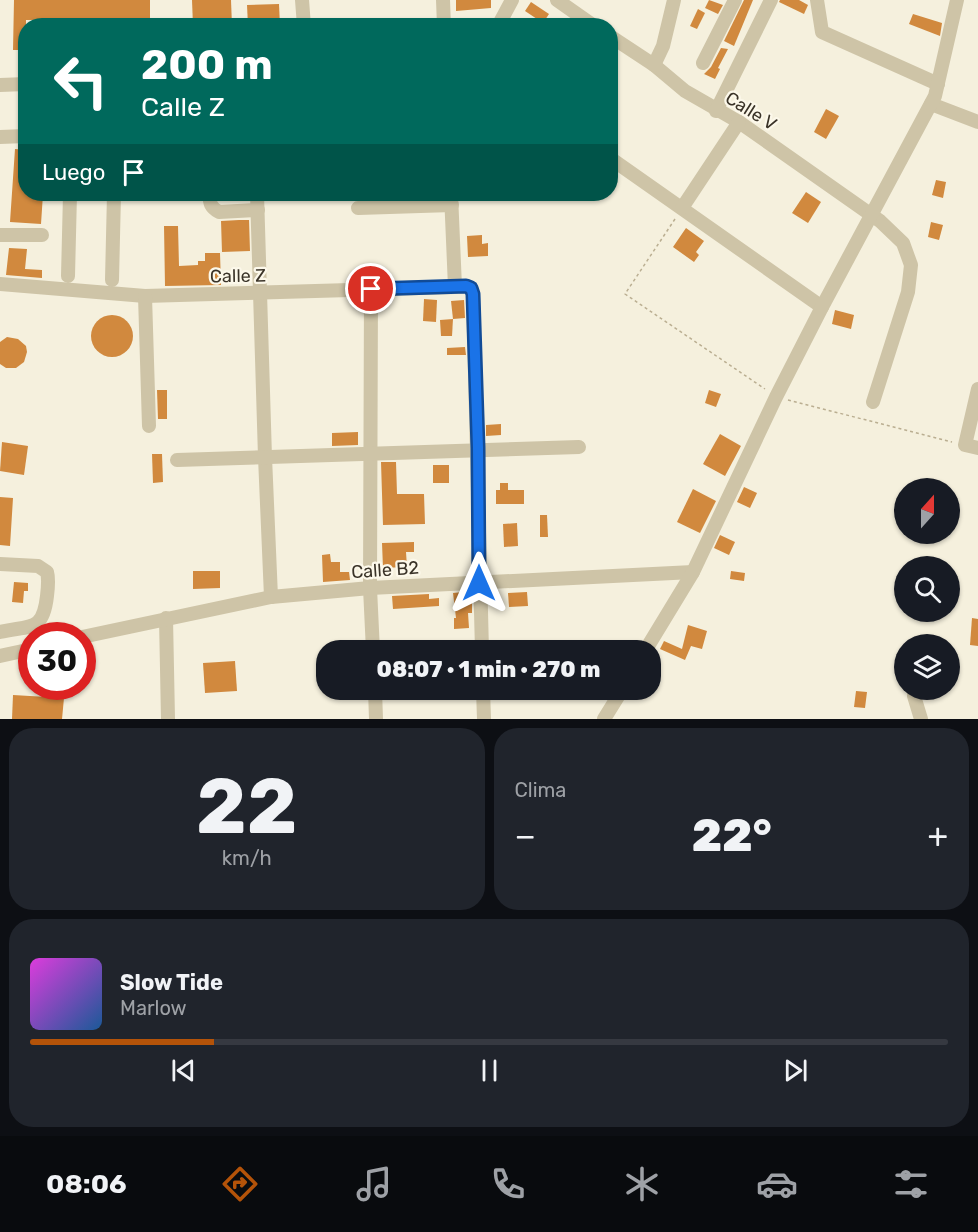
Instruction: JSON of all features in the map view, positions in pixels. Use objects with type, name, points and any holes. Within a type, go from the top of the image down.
[{"type":"street","points":[[302,0],[303,18]]},
{"type":"street","points":[[443,0],[444,18]]},
{"type":"street","points":[[502,18],[512,0]]},
{"type":"street","points":[[557,0],[583,18]]},
{"type":"street","points":[[654,65],[663,46],[674,0]]},
{"type":"street","points":[[703,63],[735,0]]},
{"type":"street","points":[[716,111],[771,0]]},
{"type":"street","points":[[817,0],[822,32],[938,84]]},
{"type":"street","points":[[652,640],[693,572],[776,397],[935,96],[957,0]]},
{"type":"street","name":"Calle V","points":[[618,41],[654,65],[685,91],[716,111],[739,122],[872,215],[888,227],[903,243],[911,265],[908,292],[873,402]]},
{"type":"street","points":[[0,85],[18,84]]},
{"type":"street","points":[[931,104],[978,122]]},
{"type":"street","points":[[682,208],[739,122]]},
{"type":"street","points":[[0,137],[18,136]]},
{"type":"street","points":[[618,164],[822,307]]},
{"type":"street","points":[[68,276],[70,201]]},
{"type":"street","points":[[112,280],[114,201]]},
{"type":"street","points":[[210,201],[213,209],[219,212],[258,210]]},
{"type":"street","points":[[257,201],[271,597]]},
{"type":"street","points":[[358,208],[430,201]]},
{"type":"street","points":[[451,201],[455,286]]},
{"type":"street","points":[[0,235],[42,235]]},
{"type":"street","name":"Calle Z","points":[[0,284],[145,296],[466,286],[471,288],[473,294],[478,450]]},
{"type":"street","points":[[371,289],[370,588],[372,640]]},
{"type":"street","points":[[145,296],[149,426]]},
{"type":"street","points":[[972,446],[978,389]]},
{"type":"street","points":[[177,460],[579,447]]},
{"type":"street","points":[[478,450],[482,640]]},
{"type":"street","points":[[0,564],[41,567],[47,572],[48,579],[45,612],[40,621],[30,626],[0,632]]},
{"type":"street","name":"Calle B2","points":[[96,634],[271,597],[370,588],[693,572]]},
{"type":"street","points":[[166,618],[168,719]]},
{"type":"street","points":[[0,656],[18,652]]},
{"type":"street","points":[[375,700],[376,719]]},
{"type":"street","points":[[483,700],[484,719]]},
{"type":"street","points":[[604,719],[616,700]]},
{"type":"street","points":[[915,700],[921,719]]},
{"type":"path","points":[[682,208],[625,294],[776,397],[972,446]]},
{"type":"building","points":[[14,0],[150,0],[150,18],[18,18],[18,50],[13,50]]},
{"type":"building","points":[[192,0],[231,0],[232,18],[193,18]]},
{"type":"building","points":[[456,0],[491,0],[491,8],[456,11]]},
{"type":"building","points":[[709,0],[723,5],[718,14],[705,8]]},
{"type":"building","points":[[744,0],[753,0],[734,46],[724,41]]},
{"type":"building","points":[[780,0],[799,0],[808,5],[804,14],[779,2]]},
{"type":"building","points":[[531,2],[549,14],[546,18],[536,18],[525,11]]},
{"type":"building","points":[[279,4],[280,18],[248,18],[247,5]]},
{"type":"building","points":[[698,9],[705,13],[697,29],[690,26]]},
{"type":"building","points":[[913,14],[942,23],[940,36],[909,24]]},
{"type":"building","points":[[721,48],[728,49],[715,79],[704,74],[711,67]]},
{"type":"building","points":[[826,109],[839,116],[826,139],[814,132]]},
{"type":"building","points":[[15,149],[18,149],[18,201],[43,201],[41,224],[10,222]]},
{"type":"building","points":[[936,180],[946,182],[943,198],[932,195]]},
{"type":"building","points":[[806,192],[821,202],[808,223],[792,213]]},
{"type":"building","points":[[249,220],[250,251],[222,252],[221,221]]},
{"type":"building","points":[[931,222],[943,225],[939,240],[928,237]]},
{"type":"building","points":[[164,226],[178,226],[179,266],[198,265],[198,261],[205,261],[205,253],[220,253],[221,285],[165,286]]},
{"type":"building","points":[[686,228],[704,241],[696,252],[699,255],[694,262],[673,247]]},
{"type":"building","points":[[482,235],[482,244],[488,243],[488,256],[468,257],[467,236]]},
{"type":"building","points":[[9,248],[27,249],[25,269],[42,270],[42,278],[6,275]]},
{"type":"building","points":[[424,299],[437,300],[436,322],[423,321]]},
{"type":"building","points":[[464,300],[465,318],[453,319],[451,301]]},
{"type":"building","points":[[835,310],[854,315],[851,329],[832,324]]},
{"type":"building","points":[[112,315],[127,321],[133,336],[127,351],[112,357],[97,351],[91,336],[97,321]]},
{"type":"building","points":[[453,319],[452,336],[441,336],[440,320]]},
{"type":"building","points":[[7,337],[18,339],[26,346],[24,362],[16,368],[6,368],[0,364],[0,342]]},
{"type":"building","points":[[465,347],[466,355],[447,355],[447,348]]},
{"type":"building","points":[[157,390],[167,390],[167,419],[158,419]]},
{"type":"building","points":[[709,390],[721,394],[716,407],[705,403]]},
{"type":"building","points":[[501,424],[501,435],[486,436],[486,425]]},
{"type":"building","points":[[358,432],[358,445],[332,446],[332,433]]},
{"type":"building","points":[[720,434],[741,446],[725,476],[703,464]]},
{"type":"building","points":[[2,442],[28,446],[24,475],[0,471]]},
{"type":"building","points":[[152,454],[162,454],[163,482],[153,483]]},
{"type":"building","points":[[381,462],[396,462],[397,494],[424,494],[425,524],[383,525]]},
{"type":"building","points":[[433,465],[449,465],[449,483],[433,483]]},
{"type":"building","points":[[500,483],[508,483],[508,490],[524,490],[524,504],[496,504],[496,490],[500,490]]},
{"type":"building","points":[[744,487],[757,493],[750,508],[737,502]]},
{"type":"building","points":[[693,489],[716,501],[700,533],[677,522]]},
{"type":"building","points":[[0,497],[13,498],[10,546],[0,545]]},
{"type":"building","points":[[540,515],[547,515],[548,537],[540,537]]},
{"type":"building","points":[[517,523],[518,546],[504,547],[503,524]]},
{"type":"building","points":[[720,535],[735,542],[729,555],[714,548]]},
{"type":"building","points":[[414,542],[414,552],[406,552],[407,567],[383,568],[382,543]]},
{"type":"building","points":[[330,554],[331,562],[340,562],[340,572],[349,572],[350,580],[323,582],[322,555]]},
{"type":"building","points":[[193,571],[220,571],[220,588],[193,589]]},
{"type":"building","points":[[731,571],[745,573],[744,581],[730,579]]},
{"type":"building","points":[[14,582],[28,583],[28,591],[24,591],[23,603],[12,602]]},
{"type":"building","points":[[464,592],[464,598],[472,598],[472,613],[468,613],[469,628],[454,629],[454,618],[456,618],[453,593]]},
{"type":"building","points":[[527,592],[528,606],[509,607],[508,593]]},
{"type":"building","points":[[429,594],[429,599],[439,598],[439,606],[393,609],[392,596]]},
{"type":"building","points":[[972,618],[978,619],[978,646],[970,645]]},
{"type":"building","points":[[688,625],[707,631],[702,649],[691,646],[685,660],[661,649],[661,647],[664,641],[682,649]]},
{"type":"building","points":[[235,661],[237,691],[205,693],[203,663]]},
{"type":"building","points":[[856,691],[867,692],[865,708],[854,707]]},
{"type":"building","points":[[13,695],[18,695],[18,700],[64,700],[62,719],[12,719]]},
{"type":"route","points":[[371,289],[466,286],[471,288],[478,448],[479,583]]}]
